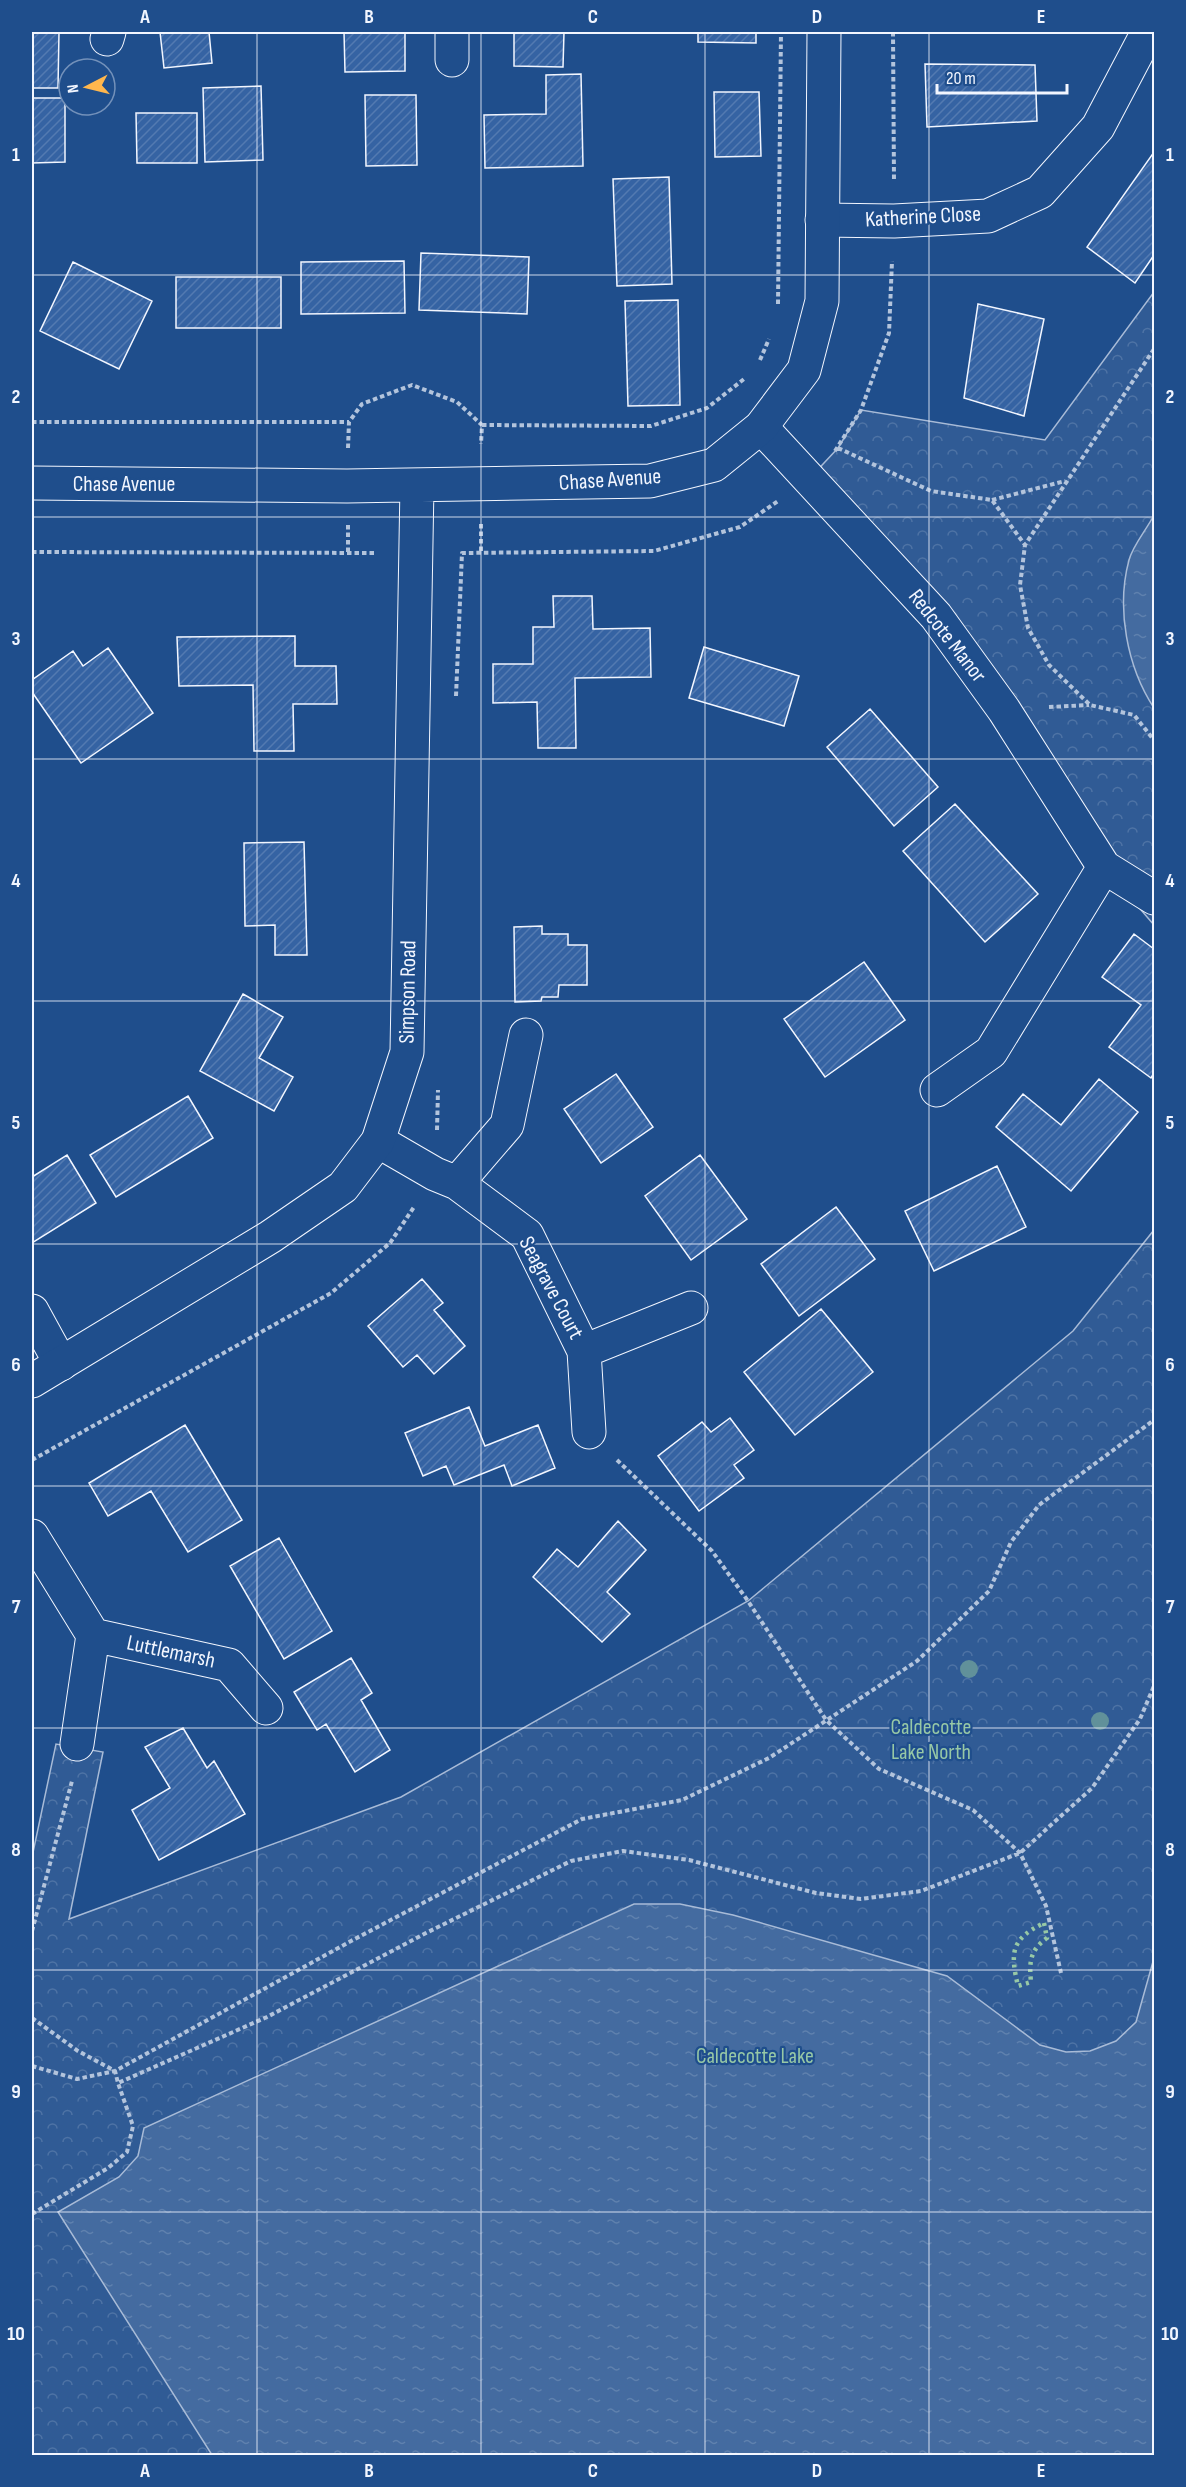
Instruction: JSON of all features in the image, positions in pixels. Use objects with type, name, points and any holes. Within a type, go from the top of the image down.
[{"type":"street","name":"Chase Avenue","points":[[32,483],[417,485],[650,481],[714,465],[761,427],[804,370],[822,301],[824,32]]},
{"type":"street","name":"Katherine Close","points":[[822,220],[894,221],[988,216],[1040,192],[1098,127],[1148,32]]},
{"type":"street","name":"Redcote Manor","points":[[761,427],[936,616],[1004,710],[1104,867],[1155,898]]},
{"type":"street","name":"Simpson Road","points":[[32,1381],[270,1236],[343,1187],[378,1141],[407,1052],[417,485]]},
{"type":"street","points":[[937,1090],[991,1052],[1104,867]]},
{"type":"street","points":[[446,1178],[507,1125],[526,1035]]},
{"type":"street","name":"Seagrave Court","points":[[378,1141],[446,1178],[527,1235],[584,1352],[589,1432]]},
{"type":"street","name":"Seagrave Court","points":[[584,1352],[691,1308]]},
{"type":"street","points":[[32,1311],[61,1364]]},
{"type":"street","points":[[32,1536],[93,1635]]},
{"type":"street","name":"Luttlemarsh","points":[[78,1744],[93,1635],[229,1665],[266,1708]]},
{"type":"path","points":[[778,307],[781,32]]},
{"type":"path","points":[[32,552],[348,554],[654,551],[740,527],[809,479],[838,448],[861,410],[889,333],[894,221],[893,32]]},
{"type":"path","points":[[759,362],[773,330]]},
{"type":"path","points":[[1155,349],[1025,545],[1020,585],[1028,628],[1049,665],[1090,705],[1134,715],[1155,740]]},
{"type":"path","points":[[482,424],[651,426],[707,408],[745,379]]},
{"type":"path","points":[[32,422],[349,422]]},
{"type":"path","points":[[838,448],[931,491],[992,500],[1066,481]]},
{"type":"path","points":[[992,500],[1025,545]]},
{"type":"path","points":[[456,696],[462,553]]},
{"type":"path","points":[[32,1460],[331,1293],[390,1244],[446,1178],[439,1078]]},
{"type":"path","points":[[32,2066],[77,2079],[115,2071],[351,1941],[582,1819],[682,1800],[769,1758],[917,1661],[989,1591],[1011,1542],[1039,1505],[1155,1420]]},
{"type":"path","points":[[589,1432],[712,1551],[748,1601],[826,1720],[879,1769],[972,1810],[1020,1853],[1046,1906],[1061,1972]]},
{"type":"path","points":[[118,2083],[267,2017],[571,1860],[623,1851],[689,1860],[816,1893],[861,1899],[921,1891],[1020,1853],[1092,1788],[1140,1719],[1155,1686]]},
{"type":"path","points":[[32,1931],[74,1774],[78,1744]]},
{"type":"path","points":[[32,2018],[78,2051],[115,2071],[133,2126],[127,2152],[108,2168],[48,2202],[32,2214]]},
{"type":"green space","points":[[1154,292],[1154,925],[1104,867],[1004,710],[809,479],[838,448],[861,410],[1045,440]]},
{"type":"green space","name":"Caldecotte Lake","points":[[1154,1230],[1154,2455],[32,2456],[32,1857],[56,1744],[103,1752],[69,1919],[401,1797],[748,1601],[1073,1331]]},
{"type":"water","points":[[1154,515],[1154,708],[1131,656],[1124,617],[1124,598],[1125,578],[1131,554]]},
{"type":"water","name":"Caldecotte Lake","points":[[634,1904],[680,1904],[733,1915],[947,1976],[1040,2045],[1066,2052],[1090,2051],[1116,2041],[1136,2022],[1154,1958],[1154,2455],[212,2455],[58,2212],[119,2177],[138,2156],[144,2128]]},
{"type":"building","points":[[32,32],[59,32],[57,88],[32,88]]},
{"type":"building","points":[[160,32],[209,32],[212,63],[164,68]]},
{"type":"building","points":[[344,32],[405,32],[405,71],[345,72]]},
{"type":"building","points":[[514,32],[564,32],[563,67],[514,66]]},
{"type":"building","points":[[698,32],[756,32],[756,43],[698,42]]},
{"type":"building","points":[[925,64],[1035,65],[1037,121],[927,127]]},
{"type":"building","points":[[581,74],[583,166],[485,168],[484,115],[546,114],[546,75]]},
{"type":"building","points":[[261,86],[263,160],[205,162],[203,88]]},
{"type":"building","points":[[714,92],[759,92],[761,156],[715,157]]},
{"type":"building","points":[[365,95],[416,95],[417,165],[366,166]]},
{"type":"building","points":[[32,98],[57,98],[57,117],[65,117],[65,162],[32,163]]},
{"type":"building","points":[[136,113],[197,113],[197,163],[137,163]]},
{"type":"building","points":[[1154,152],[1154,255],[1135,283],[1087,247]]},
{"type":"building","points":[[669,177],[672,284],[617,286],[613,179]]},
{"type":"building","points":[[421,253],[529,257],[527,314],[419,310]]},
{"type":"building","points":[[404,261],[405,313],[301,314],[301,262]]},
{"type":"building","points":[[73,262],[152,301],[119,369],[40,331]]},
{"type":"building","points":[[176,277],[281,277],[281,328],[176,328]]},
{"type":"building","points":[[678,300],[680,405],[628,406],[625,301]]},
{"type":"building","points":[[978,304],[1044,319],[1024,416],[964,398]]},
{"type":"building","points":[[553,596],[592,596],[593,629],[650,628],[651,677],[575,678],[576,748],[538,748],[537,702],[493,703],[493,664],[533,664],[533,627],[554,627]]},
{"type":"building","points":[[295,636],[295,666],[336,666],[337,704],[293,704],[294,751],[254,751],[253,685],[179,686],[177,637]]},
{"type":"building","points":[[704,647],[799,676],[784,726],[689,698]]},
{"type":"building","points":[[108,648],[153,713],[81,763],[32,692],[32,680],[73,651],[83,666]]},
{"type":"building","points":[[870,709],[938,787],[894,826],[827,747]]},
{"type":"building","points":[[955,804],[1038,894],[985,942],[903,851]]},
{"type":"building","points":[[304,842],[307,955],[275,955],[275,925],[245,926],[244,843]]},
{"type":"building","points":[[542,926],[542,934],[568,934],[568,945],[587,945],[587,985],[559,985],[558,997],[542,997],[541,1001],[515,1002],[514,927]]},
{"type":"building","points":[[1134,934],[1154,949],[1154,1073],[1151,1078],[1109,1047],[1141,1005],[1102,977]]},
{"type":"building","points":[[864,962],[905,1020],[825,1077],[784,1019]]},
{"type":"building","points":[[243,994],[283,1017],[259,1058],[293,1077],[274,1111],[200,1071]]},
{"type":"building","points":[[616,1074],[653,1127],[601,1163],[564,1109]]},
{"type":"building","points":[[1099,1079],[1138,1112],[1071,1191],[996,1127],[1023,1094],[1061,1125]]},
{"type":"building","points":[[188,1096],[213,1138],[116,1197],[90,1155]]},
{"type":"building","points":[[67,1155],[96,1203],[32,1243],[32,1177]]},
{"type":"building","points":[[700,1155],[747,1219],[691,1260],[645,1196]]},
{"type":"building","points":[[997,1166],[1026,1227],[934,1271],[905,1211]]},
{"type":"building","points":[[836,1207],[875,1259],[799,1316],[761,1264]]},
{"type":"building","points":[[422,1279],[443,1303],[434,1310],[465,1346],[434,1374],[417,1355],[403,1367],[368,1326]]},
{"type":"building","points":[[821,1309],[873,1372],[795,1435],[744,1372]]},
{"type":"building","points":[[469,1407],[485,1446],[538,1425],[555,1468],[512,1486],[504,1465],[454,1485],[446,1466],[423,1476],[405,1433]]},
{"type":"building","points":[[730,1418],[754,1450],[734,1465],[744,1478],[699,1511],[658,1456],[702,1422],[711,1432]]},
{"type":"building","points":[[185,1425],[242,1520],[188,1552],[151,1491],[108,1516],[89,1483]]},
{"type":"building","points":[[618,1521],[646,1550],[607,1592],[630,1614],[602,1642],[533,1577],[557,1549],[578,1567]]},
{"type":"building","points":[[279,1538],[332,1631],[284,1659],[230,1566]]},
{"type":"building","points":[[351,1658],[372,1693],[361,1700],[390,1750],[355,1772],[326,1724],[317,1730],[294,1692]]},
{"type":"building","points":[[183,1728],[207,1768],[214,1761],[245,1814],[159,1860],[132,1810],[170,1788],[145,1747]]},
{"type":"hedge","points":[[1044,1923],[1047,1938],[1037,1947],[1032,1957],[1031,1982],[1018,1986],[1014,1964],[1016,1948],[1025,1935],[1044,1923]]},
{"type":"park label","name":"Caldecotte Lake North","points":[[931,1740]]}]
